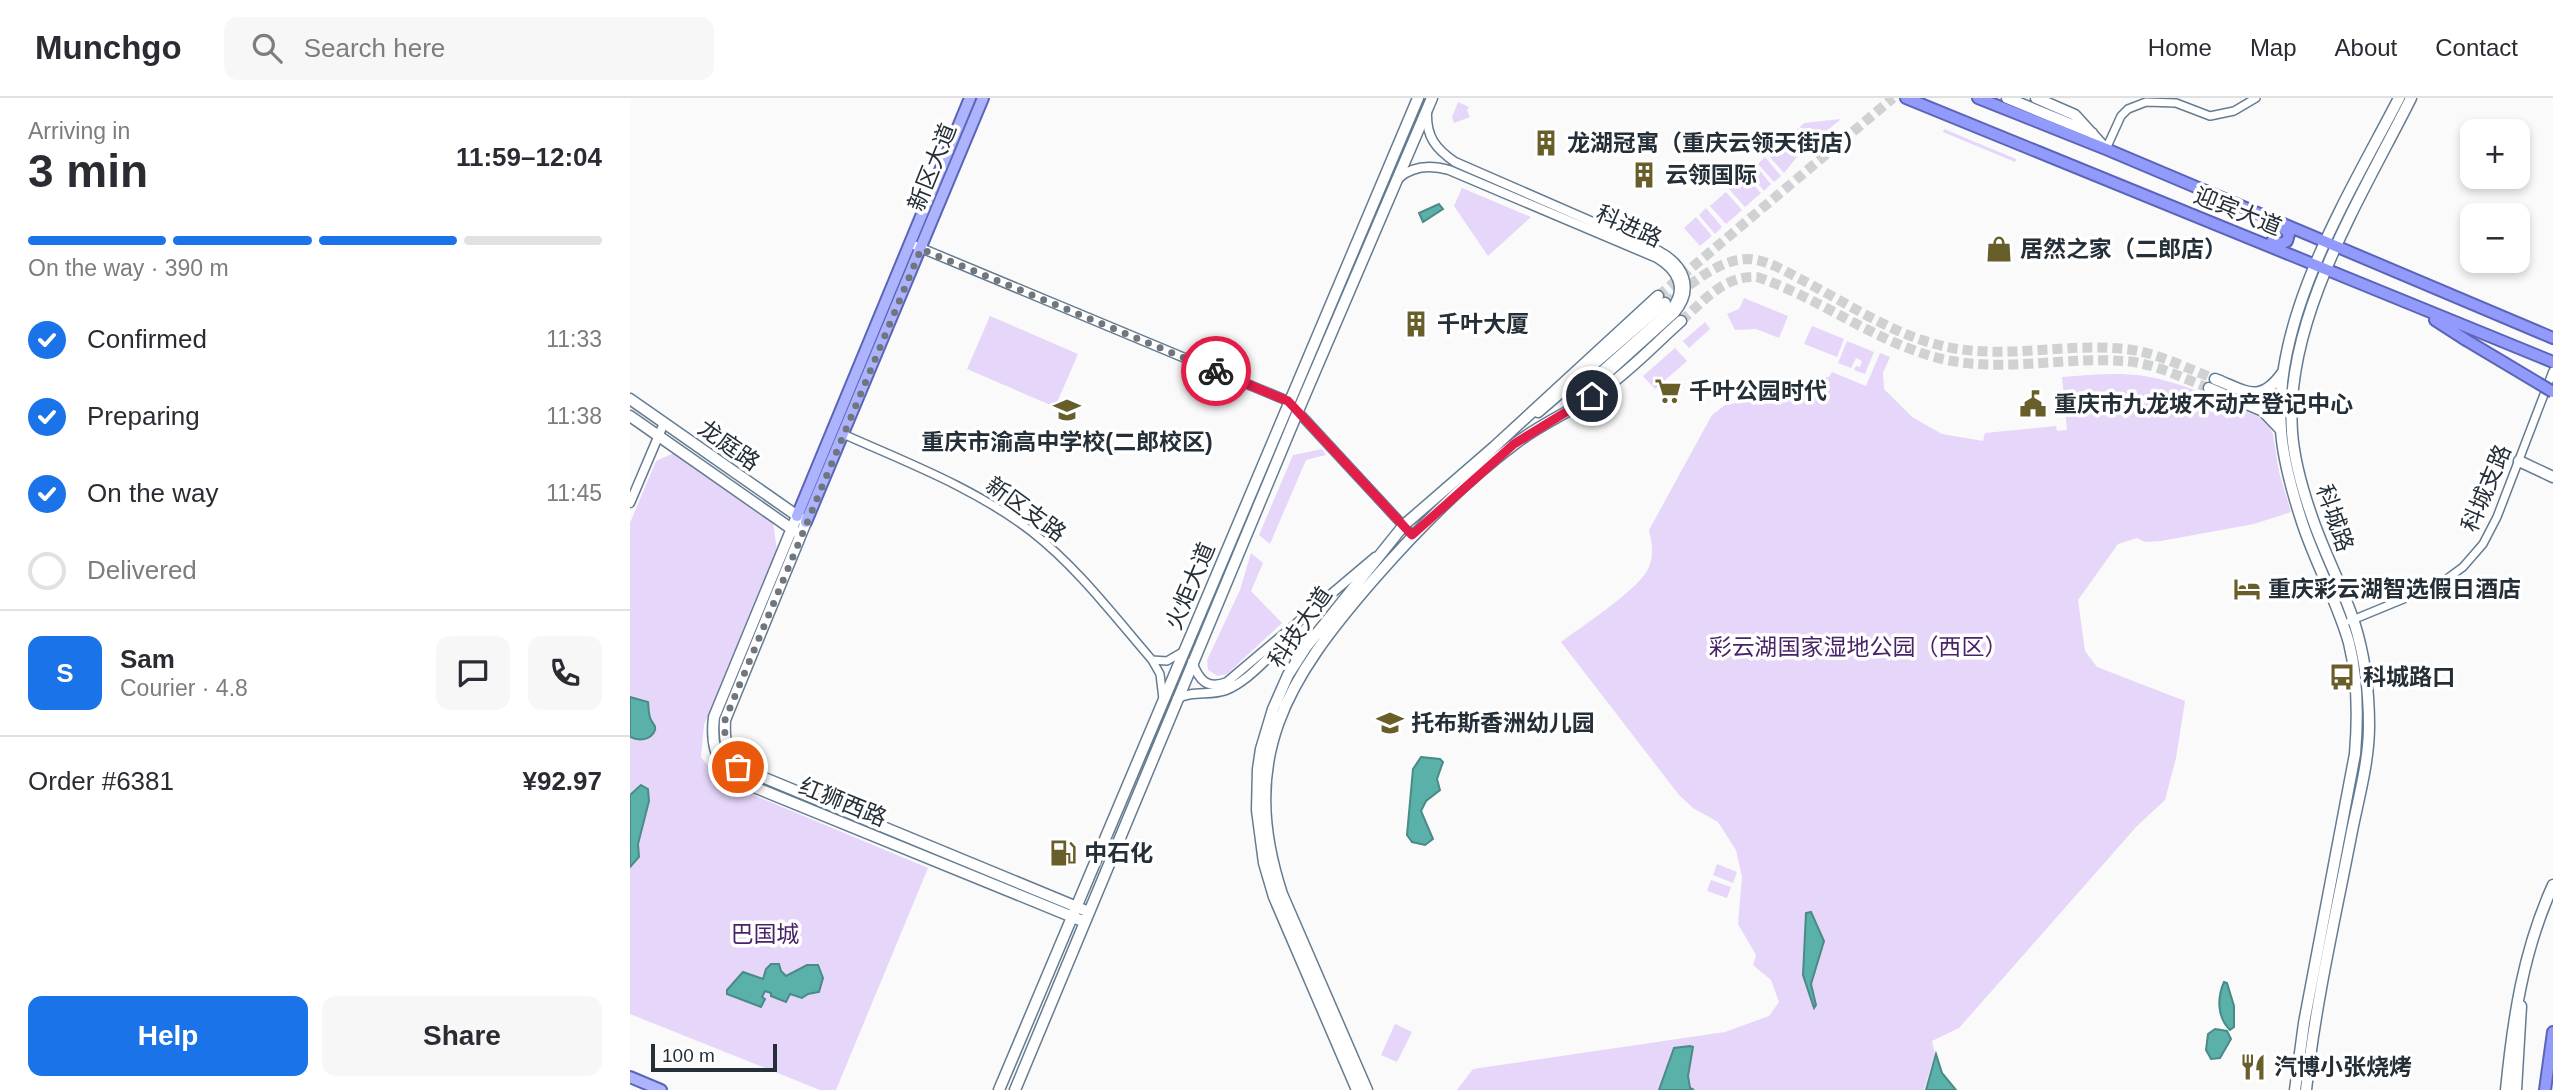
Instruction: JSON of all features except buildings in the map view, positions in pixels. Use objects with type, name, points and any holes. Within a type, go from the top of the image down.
[{"type":"highway","name":"迎宾大道","points":[[1906,98],[2553,362]]},
{"type":"highway","name":"迎宾大道","points":[[1978,98],[2106,149],[2524,326],[2553,335]]},
{"type":"highway","points":[[2200,218],[2224,222],[2283,244],[2289,234],[2277,222]]},
{"type":"highway","points":[[2415,306],[2553,392]]},
{"type":"highway","points":[[2546,1090],[2553,1032]]},
{"type":"main road","name":"新区大道","points":[[801,519],[970,98]]},
{"type":"main road","name":"新区大道","points":[[801,519],[843,434],[983,98]]},
{"type":"main road","name":"火炬大道","points":[[999,1090],[1418,98]]},
{"type":"main road","name":"火炬大道","points":[[1015,1090],[1297,411],[1432,98]]},
{"type":"main road","points":[[2007,98],[2092,132]]},
{"type":"main road","points":[[2036,98],[2075,115],[2106,149]]},
{"type":"main road","name":"科城路","points":[[2295,1090],[2307,1009],[2355,754],[2357,730],[2356,684],[2349,643],[2300,516],[2287,469],[2281,430],[2281,403],[2285,369],[2300,307],[2315,265],[2399,98]]},
{"type":"main road","name":"科城路","points":[[2306,1090],[2315,1023],[2367,755],[2369,731],[2365,663],[2354,620],[2311,513],[2298,468],[2292,434],[2292,400],[2298,359],[2326,270],[2411,98]]},
{"type":"main road","name":"科技大道","points":[[1357,1090],[1274,897],[1260,844],[1257,790],[1261,749],[1273,709],[1293,667],[1313,637],[1404,525],[1494,447],[1553,390],[1661,299],[1559,396]]},
{"type":"main road","name":"科技大道","points":[[1367,1090],[1282,894],[1272,860],[1265,810],[1267,771],[1281,713],[1307,664],[1331,630],[1412,535],[1504,452],[1565,411],[1601,392],[1681,321]]},
{"type":"main road","points":[[2215,379],[2244,391],[2260,393],[2272,387],[2285,369]]},
{"type":"main road","points":[[2209,388],[2263,411],[2281,430]]},
{"type":"main road","points":[[1494,447],[1559,396]]},
{"type":"main road","name":"龙庭路","points":[[630,399],[801,519]]},
{"type":"main road","name":"龙庭路","points":[[630,416],[801,535]]},
{"type":"main road","points":[[2519,461],[2553,477]]},
{"type":"main road","name":"红狮西路","points":[[801,519],[791,529],[714,717],[712,733],[720,765],[732,778],[1087,917]]},
{"type":"main road","name":"红狮西路","points":[[801,519],[801,535],[725,720],[726,745],[730,757],[738,767],[1074,912]]},
{"type":"main road","points":[[1280,646],[1292,642],[1296,647],[1297,656],[1293,667]]},
{"type":"main road","points":[[2505,1090],[2512,1023],[2525,964],[2553,885]]},
{"type":"main road","points":[[2516,1090],[2525,964]]},
{"type":"main road","points":[[630,1077],[661,1090]]},
{"type":"street","points":[[2106,149],[2122,116],[2129,109],[2146,102],[2176,103],[2210,116],[2234,111],[2256,98]]},
{"type":"street","points":[[1427,109],[1426,124],[1430,138],[1439,150],[1455,162]]},
{"type":"street","points":[[1443,169],[1432,162],[1431,157],[1440,155],[1659,251],[1676,263],[1684,274],[1685,296],[1675,313],[1565,411]]},
{"type":"street","name":"科进路","points":[[1397,180],[1413,169],[1432,166],[1443,169],[1657,258],[1670,267],[1677,277],[1679,295],[1671,309],[1598,373],[1559,396]]},
{"type":"street","points":[[910,244],[1288,401],[1412,535]]},
{"type":"street","name":"科城支路","points":[[2343,624],[2426,590],[2452,576],[2483,544],[2519,461],[2553,371]]},
{"type":"street","points":[[630,503],[664,423]]},
{"type":"street","name":"新区支路","points":[[843,434],[964,487],[1032,532],[1081,577],[1152,660]]},
{"type":"street","points":[[1192,662],[1200,680],[1205,684],[1219,685],[1227,682],[1383,550]]},
{"type":"street","points":[[1177,699],[1188,694],[1228,689],[1292,639],[1313,637],[1331,630]]},
{"type":"street","points":[[1163,699],[1160,674],[1152,660],[1167,660],[1184,650]]},
{"type":"green space","points":[[1458,102],[1469,107],[1467,110],[1470,117],[1454,123],[1452,117]]},
{"type":"green space","points":[[1841,119],[1810,145],[1797,130],[1804,123]]},
{"type":"green space","points":[[1944,129],[2016,159],[2015,162],[1943,132]]},
{"type":"green space","points":[[1794,132],[1808,148],[1800,154],[1787,138]]},
{"type":"green space","points":[[1784,141],[1797,157],[1784,173],[1768,155]]},
{"type":"green space","points":[[1765,157],[1781,176],[1774,182],[1758,164]]},
{"type":"green space","points":[[1756,166],[1771,184],[1764,191],[1748,172]]},
{"type":"green space","points":[[1745,175],[1761,193],[1745,207],[1729,189]]},
{"type":"green space","points":[[1462,188],[1531,217],[1488,256],[1454,206]]},
{"type":"green space","points":[[1726,192],[1742,210],[1726,224],[1710,206]]},
{"type":"green space","points":[[1706,208],[1722,227],[1715,234],[1699,215]]},
{"type":"green space","points":[[1696,217],[1712,236],[1700,246],[1684,228]]},
{"type":"green space","points":[[1744,298],[1788,316],[1779,338],[1756,329],[1735,330],[1727,314],[1739,309]]},
{"type":"green space","points":[[990,316],[1078,354],[1055,407],[967,369]]},
{"type":"green space","points":[[1705,322],[1710,329],[1689,348],[1683,341]]},
{"type":"green space","points":[[1812,326],[1844,339],[1837,357],[1804,344]]},
{"type":"green space","points":[[1847,341],[1874,352],[1865,374],[1854,370],[1856,366],[1860,367],[1862,361],[1856,358],[1851,368],[1838,363]]},
{"type":"green space","points":[[1675,348],[1687,361],[1655,389],[1643,376]]},
{"type":"green space","name":"彩云湖国家湿地公园（西区）","points":[[1880,353],[1890,357],[1883,373],[1884,389],[1912,417],[1942,434],[1983,441],[1985,433],[2056,426],[2057,431],[2067,430],[2062,377],[2103,374],[2144,376],[2187,387],[2267,422],[2273,434],[2279,472],[2291,512],[2254,524],[2161,541],[2145,542],[2137,538],[2118,544],[2078,600],[2085,651],[2097,667],[2185,701],[2176,758],[2165,800],[2137,826],[1959,1028],[1932,1041],[1935,1054],[1924,1090],[1457,1090],[1473,1069],[1725,1032],[1769,1016],[1779,1002],[1771,980],[1753,965],[1756,955],[1738,924],[1742,877],[1736,850],[1718,822],[1693,808],[1679,795],[1561,642],[1623,596],[1644,576],[1652,558],[1649,530],[1712,415],[1725,405],[1777,396],[1810,378],[1829,377],[1832,372],[1866,386]]},
{"type":"green space","points":[[1322,449],[1326,455],[1306,460],[1270,544],[1259,535],[1293,455]]},
{"type":"green space","name":"巴国城","points":[[674,453],[773,522],[777,551],[704,725],[701,757],[720,781],[928,868],[836,1090],[820,1090],[630,1014],[630,523],[656,461]]},
{"type":"green space","points":[[1251,553],[1263,563],[1251,591],[1282,623],[1227,674],[1218,676],[1208,670],[1207,660],[1240,590]]},
{"type":"green space","points":[[1717,864],[1737,872],[1733,883],[1713,875]]},
{"type":"green space","points":[[1711,880],[1731,887],[1727,898],[1707,891]]},
{"type":"green space","points":[[1395,1024],[1412,1032],[1397,1062],[1381,1055]]},
{"type":"water","points":[[1439,204],[1443,209],[1423,222],[1419,213]]},
{"type":"water","points":[[630,697],[648,702],[649,716],[655,728],[653,734],[647,738],[630,737]]},
{"type":"water","points":[[1421,757],[1440,759],[1443,762],[1437,779],[1440,790],[1426,801],[1421,811],[1433,839],[1425,845],[1412,842],[1407,835],[1413,769]]},
{"type":"water","points":[[641,785],[648,789],[649,801],[638,844],[639,857],[630,867],[630,795]]},
{"type":"water","points":[[1811,912],[1824,941],[1811,984],[1816,1005],[1814,1008],[1803,975],[1806,913]]},
{"type":"water","points":[[771,964],[779,964],[786,976],[807,965],[818,965],[823,978],[819,992],[802,998],[790,994],[786,1002],[765,991],[761,1007],[727,994],[727,990],[743,972],[763,979]]},
{"type":"water","points":[[2224,982],[2227,983],[2234,1006],[2234,1027],[2230,1030],[2220,1007]]},
{"type":"water","points":[[2215,1029],[2227,1031],[2231,1039],[2220,1058],[2211,1059],[2206,1050],[2208,1034]]},
{"type":"water","points":[[1693,1047],[1688,1076],[1690,1088],[1694,1090],[1659,1090],[1674,1048]]},
{"type":"water","points":[[1936,1054],[1942,1073],[1956,1090],[1926,1090]]},
{"type":"tunnel","points":[[1658,296],[1893,98]]},
{"type":"tunnel","points":[[1665,303],[1714,269],[1737,260],[1756,260],[1785,271],[1885,325],[1935,344],[1959,349],[2006,352],[2078,348],[2125,349],[2159,357],[2215,379]]},
{"type":"tunnel","points":[[1681,321],[1725,285],[1745,277],[1757,277],[1782,286],[1877,335],[1926,355],[1952,361],[1995,365],[2102,360],[2134,362],[2156,367],[2209,388]]},
{"type":"way so far","points":[[738,767],[730,757],[726,745],[725,720],[921,249],[1216,371]]},
{"type":"place","name":"龙湖冠寓（重庆云领天街店）","points":[[1546,143]]},
{"type":"place","name":"云领国际","points":[[1644,175]]},
{"type":"place","name":"居然之家（二郎店）","points":[[1999,249]]},
{"type":"place","name":"千叶大厦","points":[[1416,324]]},
{"type":"place","name":"千叶公园时代","points":[[1668,391]]},
{"type":"place","name":"重庆市九龙坡不动产登记中心","points":[[2033,404]]},
{"type":"place","name":"重庆市渝高中学校(二郎校区)","points":[[1067,410]]},
{"type":"place","name":"重庆彩云湖智选假日酒店","points":[[2247,589]]},
{"type":"place","name":"科城路口","points":[[2342,677]]},
{"type":"place","name":"托布斯香洲幼儿园","points":[[1390,723]]},
{"type":"place","name":"中石化","points":[[1063,853]]},
{"type":"place","name":"汽博小张烧烤","points":[[2253,1067]]},
{"type":"route","points":[[1216,371],[1288,401],[1412,535],[1514,444],[1592,396]]}]
